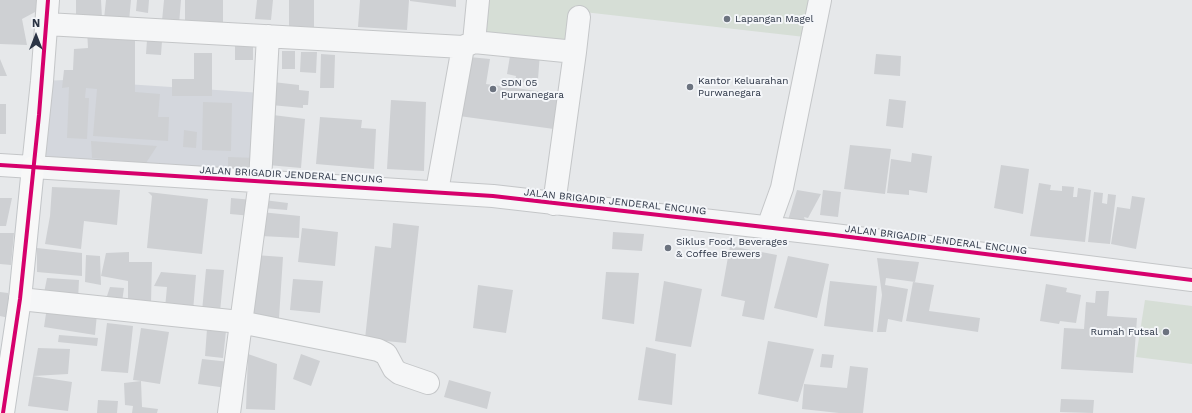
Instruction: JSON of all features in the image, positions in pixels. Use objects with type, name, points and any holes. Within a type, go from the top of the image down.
[{"type":"main road","points":[[3,413],[20,299],[33,167]]},
{"type":"street","points":[[33,167],[48,0]]},
{"type":"street","points":[[437,191],[478,0]]},
{"type":"street","points":[[768,227],[782,188],[820,0]]},
{"type":"street","points":[[554,204],[579,17]]},
{"type":"street","points":[[46,24],[468,45],[575,52]]},
{"type":"street","points":[[229,413],[240,322],[260,182],[268,36]]},
{"type":"street","name":"JALAN BRIGADIR JENDERAL ENCUNG","points":[[0,165],[260,182],[437,191],[768,227],[1192,280]]},
{"type":"street","points":[[20,299],[240,322],[378,350],[386,354],[394,369],[399,373],[428,383]]},
{"type":"shaded area","name":"Lapangan Magel","points":[[480,0],[814,0],[805,37],[575,11],[570,42],[478,33]]},
{"type":"shaded area","points":[[65,80],[262,93],[260,181],[33,167],[42,81]]},
{"type":"shaded area","name":"Rumah Futsal","points":[[1145,300],[1192,306],[1192,364],[1136,357]]},
{"type":"building","points":[[0,0],[37,0],[37,11],[22,19],[27,45],[0,44]]},
{"type":"building","points":[[76,0],[101,0],[102,18],[76,19]]},
{"type":"building","points":[[106,0],[131,0],[129,21],[104,19]]},
{"type":"building","points":[[137,0],[149,0],[148,13],[136,11]]},
{"type":"building","points":[[164,0],[181,0],[179,24],[162,21]]},
{"type":"building","points":[[185,0],[223,0],[223,30],[185,29]]},
{"type":"building","points":[[257,0],[273,0],[271,20],[255,19]]},
{"type":"building","points":[[289,0],[314,0],[314,27],[289,26]]},
{"type":"building","points":[[360,0],[409,0],[407,30],[358,27]]},
{"type":"building","points":[[456,0],[456,7],[410,1]]},
{"type":"building","points":[[87,29],[135,33],[135,92],[160,94],[158,117],[169,117],[168,141],[93,136],[97,89],[86,88],[85,98],[89,98],[87,139],[67,138],[69,87],[62,88],[64,70],[73,70],[74,49],[88,48]]},
{"type":"building","points":[[147,40],[162,41],[161,55],[146,54]]},
{"type":"building","points":[[235,42],[253,42],[253,60],[235,60]]},
{"type":"building","name":"SDN 05 Purwanegara","points":[[511,50],[540,53],[538,79],[529,78],[528,83],[515,81],[516,76],[507,74]]},
{"type":"building","points":[[282,51],[295,51],[295,69],[282,69]]},
{"type":"building","points":[[301,52],[317,52],[316,73],[300,72]]},
{"type":"building","points":[[194,53],[212,53],[212,96],[172,96],[172,79],[194,79]]},
{"type":"building","points":[[321,54],[335,55],[334,88],[320,88]]},
{"type":"building","points":[[876,54],[901,56],[900,76],[874,74]]},
{"type":"building","name":"SDN 05 Purwanegara","points":[[469,57],[490,59],[486,84],[559,94],[554,129],[459,116]]},
{"type":"building","points":[[0,59],[7,76],[0,76]]},
{"type":"building","points":[[273,82],[299,85],[299,90],[309,91],[308,105],[303,105],[303,108],[271,105]]},
{"type":"building","points":[[889,99],[906,101],[903,128],[886,126]]},
{"type":"building","points":[[391,100],[426,102],[424,171],[387,169]]},
{"type":"building","points":[[203,102],[232,103],[231,151],[202,150]]},
{"type":"building","points":[[0,104],[6,104],[6,134],[0,134]]},
{"type":"building","points":[[273,115],[305,119],[301,168],[268,165]]},
{"type":"building","points":[[320,117],[362,120],[361,128],[376,129],[374,169],[316,164]]},
{"type":"building","points":[[184,130],[197,132],[196,148],[183,147]]},
{"type":"building","points":[[91,141],[157,146],[146,163],[92,158]]},
{"type":"building","points":[[850,145],[891,149],[885,194],[844,189]]},
{"type":"building","points":[[912,153],[932,156],[927,193],[909,190],[909,195],[887,193],[891,159],[911,162]]},
{"type":"building","points":[[228,157],[258,158],[258,169],[228,168]]},
{"type":"building","points":[[1001,165],[1029,169],[1023,214],[994,208]]},
{"type":"building","points":[[1039,183],[1051,185],[1050,190],[1062,191],[1062,186],[1074,187],[1073,197],[1077,197],[1078,188],[1091,190],[1085,242],[1030,236]]},
{"type":"building","points":[[52,187],[120,190],[117,225],[84,221],[81,249],[45,244],[50,216]]},
{"type":"building","points":[[797,190],[821,194],[808,218],[804,217],[808,229],[786,227]]},
{"type":"building","points":[[823,190],[841,192],[838,217],[820,215]]},
{"type":"building","points":[[148,192],[208,199],[202,254],[147,248],[152,196]]},
{"type":"building","points":[[1094,192],[1103,193],[1102,203],[1107,204],[1108,194],[1116,195],[1110,244],[1088,242]]},
{"type":"building","points":[[1132,196],[1145,198],[1136,249],[1111,244],[1117,207],[1130,209]]},
{"type":"building","points":[[0,198],[12,198],[6,226],[0,226]]},
{"type":"building","points":[[231,198],[253,200],[252,216],[230,214]]},
{"type":"building","points":[[264,200],[288,203],[287,210],[263,208]]},
{"type":"building","points":[[261,212],[300,216],[299,238],[261,236]]},
{"type":"building","points":[[393,223],[419,226],[406,343],[365,339],[375,246],[391,248]]},
{"type":"building","points":[[302,228],[338,232],[335,266],[298,262]]},
{"type":"building","points":[[613,232],[644,234],[642,251],[612,249]]},
{"type":"building","points":[[0,233],[14,233],[11,265],[0,264]]},
{"type":"building","points":[[730,246],[777,255],[764,320],[742,316],[745,301],[721,296]]},
{"type":"building","points":[[37,248],[82,253],[82,276],[37,272]]},
{"type":"building","points":[[129,252],[129,262],[152,262],[151,303],[128,300],[128,281],[101,276],[106,253]]},
{"type":"building","points":[[86,255],[100,256],[101,285],[85,282]]},
{"type":"building","points":[[255,255],[283,257],[279,318],[250,316]]},
{"type":"building","points":[[788,256],[829,264],[817,318],[774,308]]},
{"type":"building","points":[[877,258],[919,262],[915,282],[886,278],[885,285],[908,289],[902,322],[888,319],[886,332],[877,332],[882,295]]},
{"type":"building","points":[[206,269],[224,270],[220,312],[202,311]]},
{"type":"building","points":[[161,272],[196,275],[193,311],[165,308],[167,287],[154,286]]},
{"type":"building","points":[[606,272],[639,273],[634,324],[602,319]]},
{"type":"building","points":[[47,278],[79,280],[78,300],[44,293]]},
{"type":"building","points":[[293,279],[323,281],[320,313],[290,310]]},
{"type":"building","points":[[664,281],[702,289],[691,347],[655,341]]},
{"type":"building","points":[[830,281],[877,286],[873,332],[824,326]]},
{"type":"building","points":[[913,282],[934,285],[929,311],[980,318],[978,332],[906,321]]},
{"type":"building","points":[[1046,284],[1067,288],[1066,292],[1081,295],[1076,323],[1060,321],[1059,324],[1040,321]]},
{"type":"building","points":[[478,285],[513,290],[506,333],[473,328]]},
{"type":"building","points":[[110,287],[124,288],[122,302],[105,302]]},
{"type":"building","points":[[1096,291],[1109,291],[1107,316],[1137,318],[1133,373],[1061,369],[1064,328],[1084,329],[1086,302],[1095,303]]},
{"type":"building","points":[[0,292],[8,293],[9,318],[0,316]]},
{"type":"building","points":[[47,307],[97,314],[95,335],[44,327]]},
{"type":"building","points":[[107,323],[133,326],[128,373],[101,371]]},
{"type":"building","points":[[141,328],[169,332],[160,384],[133,380]]},
{"type":"building","points":[[207,329],[226,331],[223,358],[205,356]]},
{"type":"building","points":[[59,335],[98,338],[97,346],[58,342]]},
{"type":"building","points":[[768,341],[814,349],[798,402],[758,394]]},
{"type":"building","points":[[646,347],[676,354],[672,405],[638,400]]},
{"type":"building","points":[[38,348],[70,349],[68,374],[33,376]]},
{"type":"building","points":[[248,354],[277,364],[275,410],[246,409]]},
{"type":"building","points":[[301,354],[320,361],[311,386],[293,379]]},
{"type":"building","points":[[822,354],[834,355],[832,368],[820,367]]},
{"type":"building","points":[[202,359],[230,362],[227,388],[198,384]]},
{"type":"building","points":[[850,366],[868,368],[863,413],[839,413],[802,409],[804,384],[847,388]]},
{"type":"building","points":[[33,376],[72,382],[68,411],[28,406]]},
{"type":"building","points":[[449,380],[491,392],[487,409],[444,397]]},
{"type":"building","points":[[141,381],[142,407],[158,409],[157,413],[132,413],[133,406],[125,405],[124,383]]},
{"type":"building","points":[[1061,399],[1094,400],[1093,413],[1060,412]]},
{"type":"building","points":[[98,400],[118,401],[117,413],[97,413]]},
{"type":"cycle path","points":[[3,413],[20,299],[39,115],[48,0]]},
{"type":"cycle path","points":[[0,165],[493,196],[834,235],[1192,280]]},
{"type":"place","name":"Lapangan Magel","points":[[727,19]]},
{"type":"place","name":"Kantor Keluarahan Purwanegara","points":[[690,87]]},
{"type":"place","name":"SDN 05 Purwanegara","points":[[493,89]]},
{"type":"place","name":"Siklus Food, Beverages & Coffee Brewers","points":[[668,248]]},
{"type":"place","name":"Rumah Futsal","points":[[1166,332]]}]
